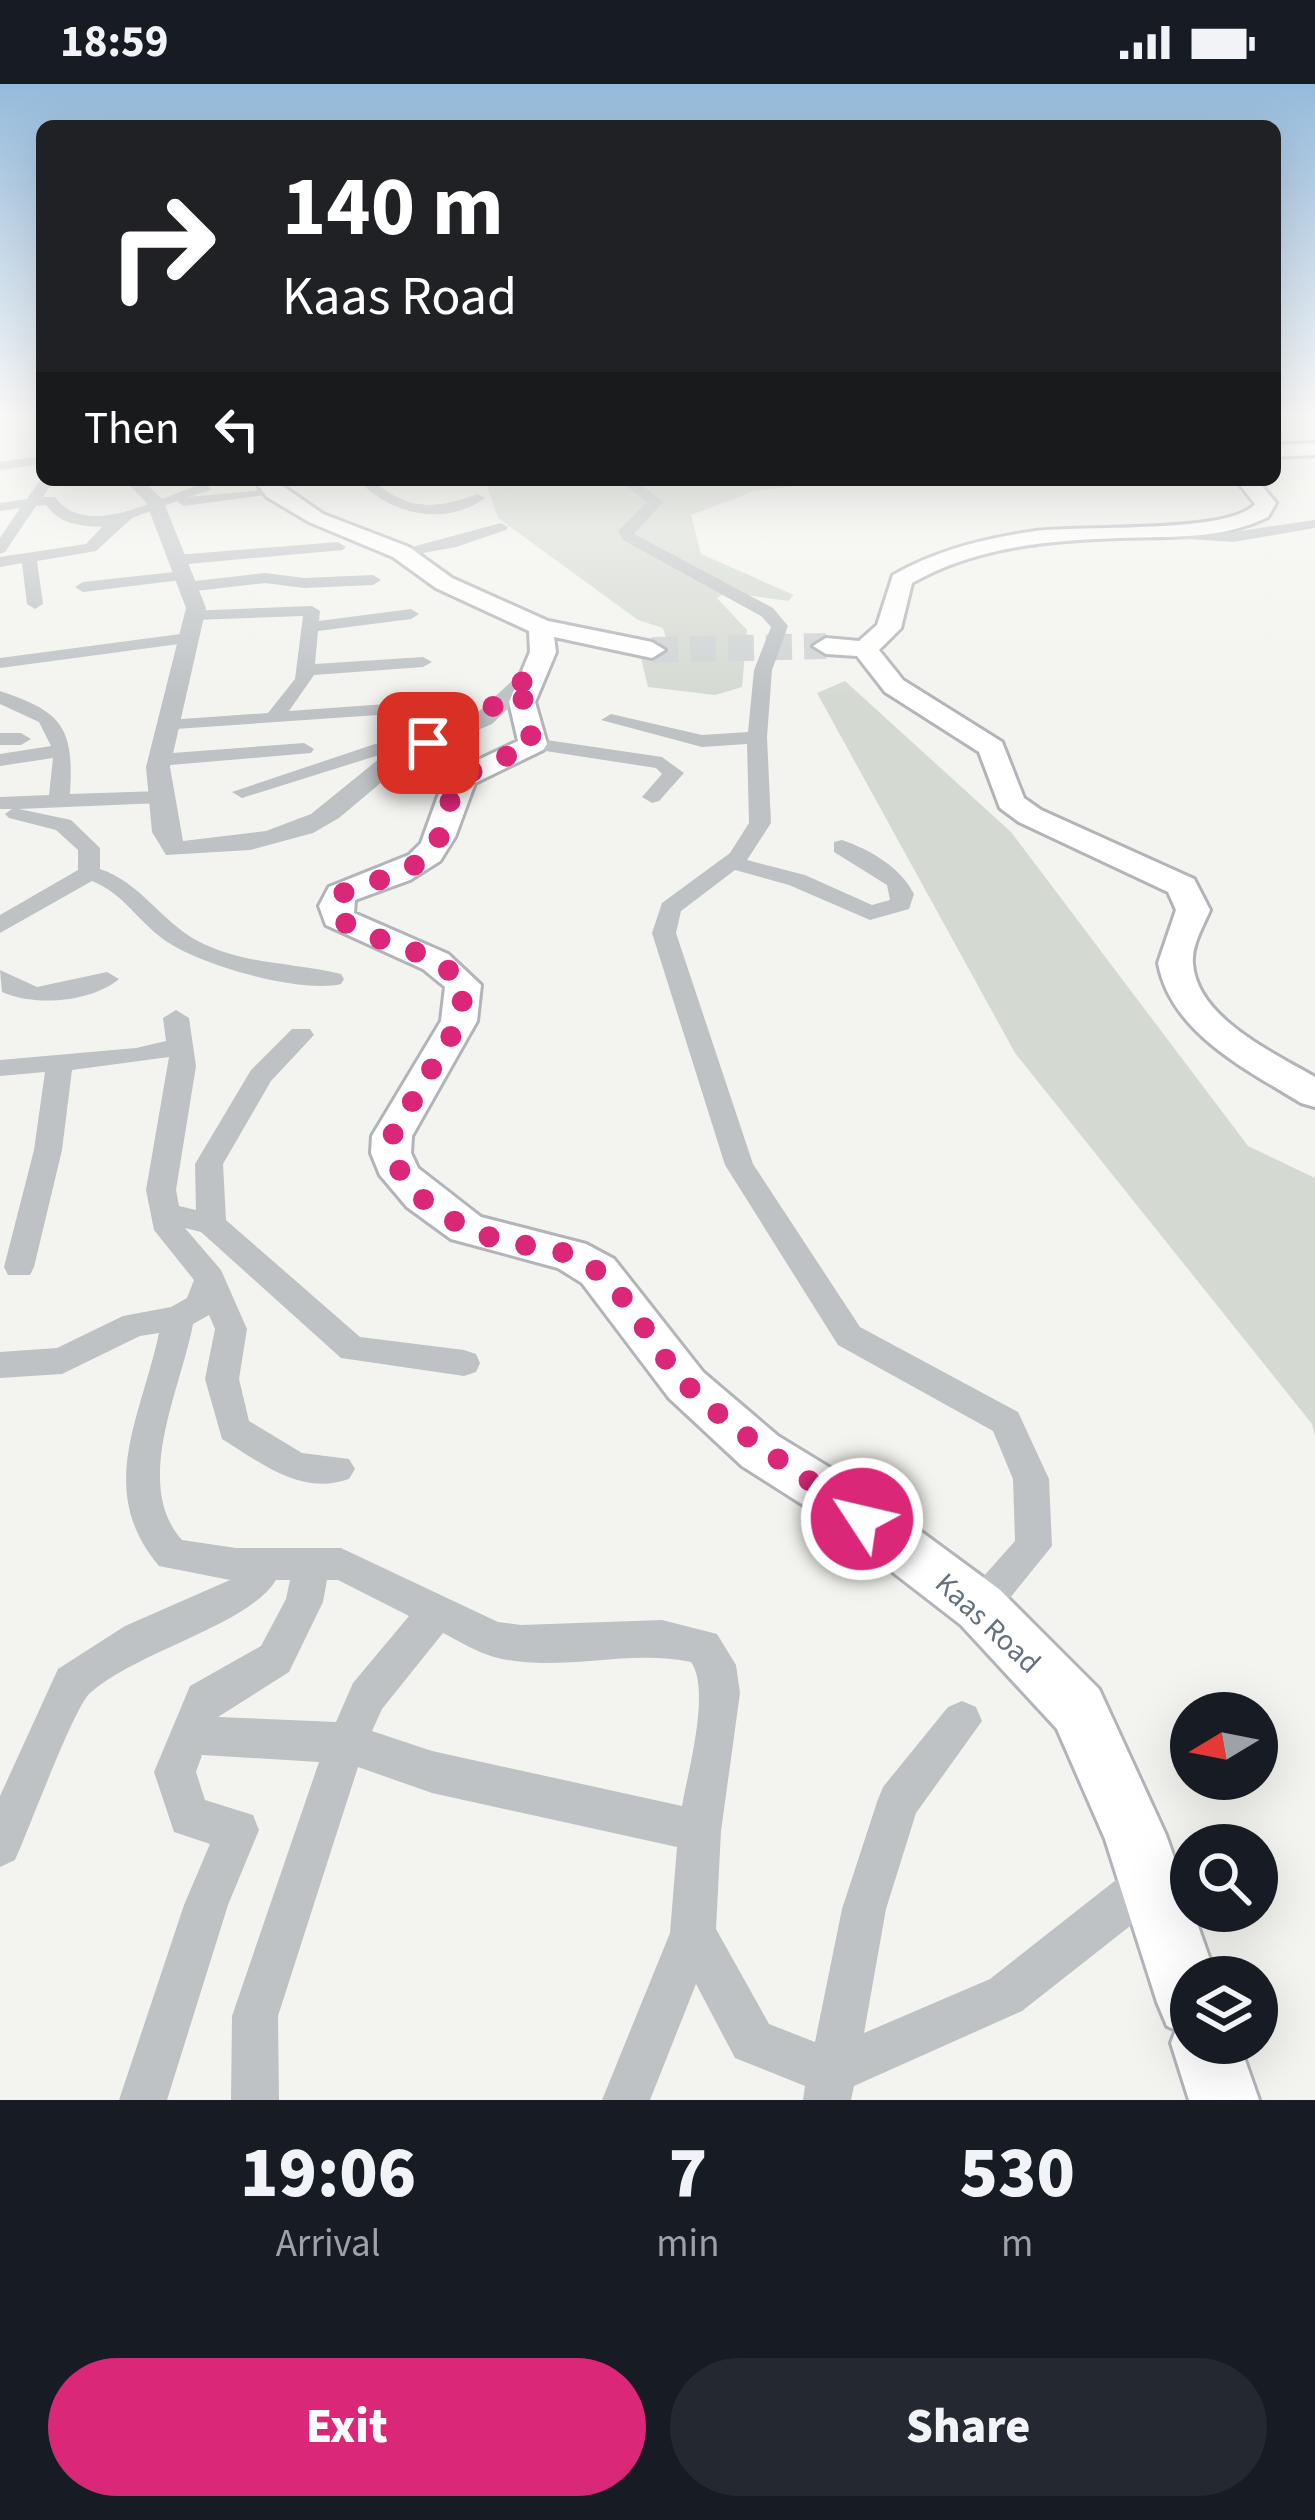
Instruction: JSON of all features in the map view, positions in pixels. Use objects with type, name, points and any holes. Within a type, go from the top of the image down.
[{"type":"main road","points":[[302,509],[401,552],[444,583],[541,627],[652,650]]},
{"type":"main road","points":[[826,646],[865,649],[889,628],[902,580],[934,562],[1066,533],[1188,530],[1248,520],[1263,509]]},
{"type":"main road","points":[[533,744],[522,702],[543,652],[541,627]]},
{"type":"main road","points":[[865,649],[894,686],[992,748],[1011,802],[1030,816],[1183,886],[1193,910],[1174,961],[1179,983],[1201,1016],[1315,1094]]},
{"type":"main road","name":"Kaas Road","points":[[533,744],[468,773],[443,811],[430,853],[406,869],[341,894],[336,906],[338,918],[353,928],[448,966],[464,985],[460,1021],[392,1136],[391,1154],[401,1175],[422,1197],[466,1228],[570,1255],[598,1271],[686,1385],[760,1451],[837,1499],[980,1607],[1078,1709],[1135,1834],[1175,1956]]},
{"type":"main road","points":[[1211,2064],[1224,2100]]},
{"type":"street","points":[[0,549],[24,509]]},
{"type":"street","points":[[55,509],[70,521],[112,522],[143,509]]},
{"type":"street","points":[[157,509],[183,574],[191,627],[160,760],[165,832],[175,849],[272,837],[322,819],[359,783],[405,751],[452,736],[484,719],[508,692],[532,675]]},
{"type":"street","points":[[420,509],[452,509]]},
{"type":"street","points":[[648,509],[625,531],[628,536],[778,619],[780,626],[763,670],[757,737],[760,823],[731,862],[670,908],[664,933],[739,1166],[848,1336],[1006,1422],[1031,1479],[1034,1546],[980,1607]]},
{"type":"street","points":[[0,562],[92,548],[112,522]]},
{"type":"street","points":[[401,552],[465,540],[501,526]]},
{"type":"street","points":[[1141,531],[1233,537],[1312,526]]},
{"type":"street","points":[[83,587],[338,547]]},
{"type":"street","points":[[275,717],[304,680],[311,619],[300,550]]},
{"type":"street","points":[[29,560],[35,604]]},
{"type":"street","points":[[183,574],[304,583],[373,580]]},
{"type":"street","points":[[0,663],[191,627],[411,614]]},
{"type":"street","points":[[305,670],[423,662]]},
{"type":"street","points":[[0,698],[46,718],[63,750],[59,802]]},
{"type":"street","points":[[167,726],[400,709]]},
{"type":"street","points":[[611,720],[702,741],[757,737]]},
{"type":"street","points":[[533,744],[662,763],[674,773],[652,796]]},
{"type":"street","points":[[160,760],[304,749]]},
{"type":"street","points":[[0,760],[63,750]]},
{"type":"street","points":[[242,792],[375,750],[405,751]]},
{"type":"street","points":[[10,812],[59,802],[161,797]]},
{"type":"street","points":[[10,812],[63,825],[89,848],[89,873]]},
{"type":"street","points":[[731,862],[797,880],[871,913],[901,904],[903,894],[896,881],[842,847]]},
{"type":"street","points":[[0,926],[22,907],[66,891],[89,873]]},
{"type":"street","points":[[89,873],[129,886],[156,922],[207,953],[256,970],[332,979]]},
{"type":"street","points":[[0,977],[32,997]]},
{"type":"street","points":[[0,1003],[106,980]]},
{"type":"street","points":[[0,1068],[136,1056],[178,1032],[181,1090],[160,1190],[169,1229],[210,1278],[231,1329],[222,1379],[234,1430],[296,1467],[337,1468]]},
{"type":"street","points":[[211,1224],[208,1164],[260,1076],[301,1035]]},
{"type":"street","points":[[19,1267],[48,1150],[60,1063]]},
{"type":"street","points":[[165,1213],[211,1224],[352,1349],[464,1363]]},
{"type":"street","points":[[0,1365],[62,1360],[134,1325],[178,1318],[200,1305],[210,1278]]},
{"type":"street","points":[[178,1318],[171,1366],[142,1461],[150,1528],[172,1555],[266,1564],[341,1564],[494,1639],[520,1643],[662,1638],[703,1647],[716,1665],[720,1693],[700,1832],[693,1933],[626,2100]]},
{"type":"street","points":[[0,1845],[72,1682],[139,1639],[251,1588],[266,1564]]},
{"type":"street","points":[[142,2100],[206,1905],[238,1830],[189,1817],[175,1772],[204,1700],[274,1659],[304,1602],[312,1564]]},
{"type":"street","points":[[255,2100],[255,2016],[347,1743],[367,1696],[438,1610]]},
{"type":"street","points":[[829,2086],[863,1909],[898,1802],[962,1721]]},
{"type":"street","points":[[190,1735],[347,1743],[432,1772],[700,1832]]},
{"type":"street","points":[[829,2086],[1006,1995],[1150,1881]]},
{"type":"street","points":[[693,1933],[752,2042],[829,2086]]},
{"type":"shaded area","points":[[495,509],[707,509],[691,515],[701,554],[794,595],[788,601],[727,592],[717,598],[747,630],[742,687],[715,695],[648,687],[640,654],[669,648],[663,628],[638,620],[498,518]]},
{"type":"shaded area","points":[[845,681],[1011,832],[1248,1146],[1315,1178],[1315,1436],[1312,1424],[1015,1053],[817,693]]},
{"type":"tunnel","points":[[652,650],[826,646]]},
{"type":"route","points":[[428,743],[484,719],[508,692],[532,675],[522,702],[534,733],[533,744],[468,773],[443,811],[430,853],[406,869],[341,894],[336,906],[338,918],[353,928],[448,966],[464,985],[460,1021],[392,1136],[391,1154],[401,1175],[422,1197],[466,1228],[570,1255],[598,1271],[626,1301],[686,1385],[760,1451],[862,1519]]}]
